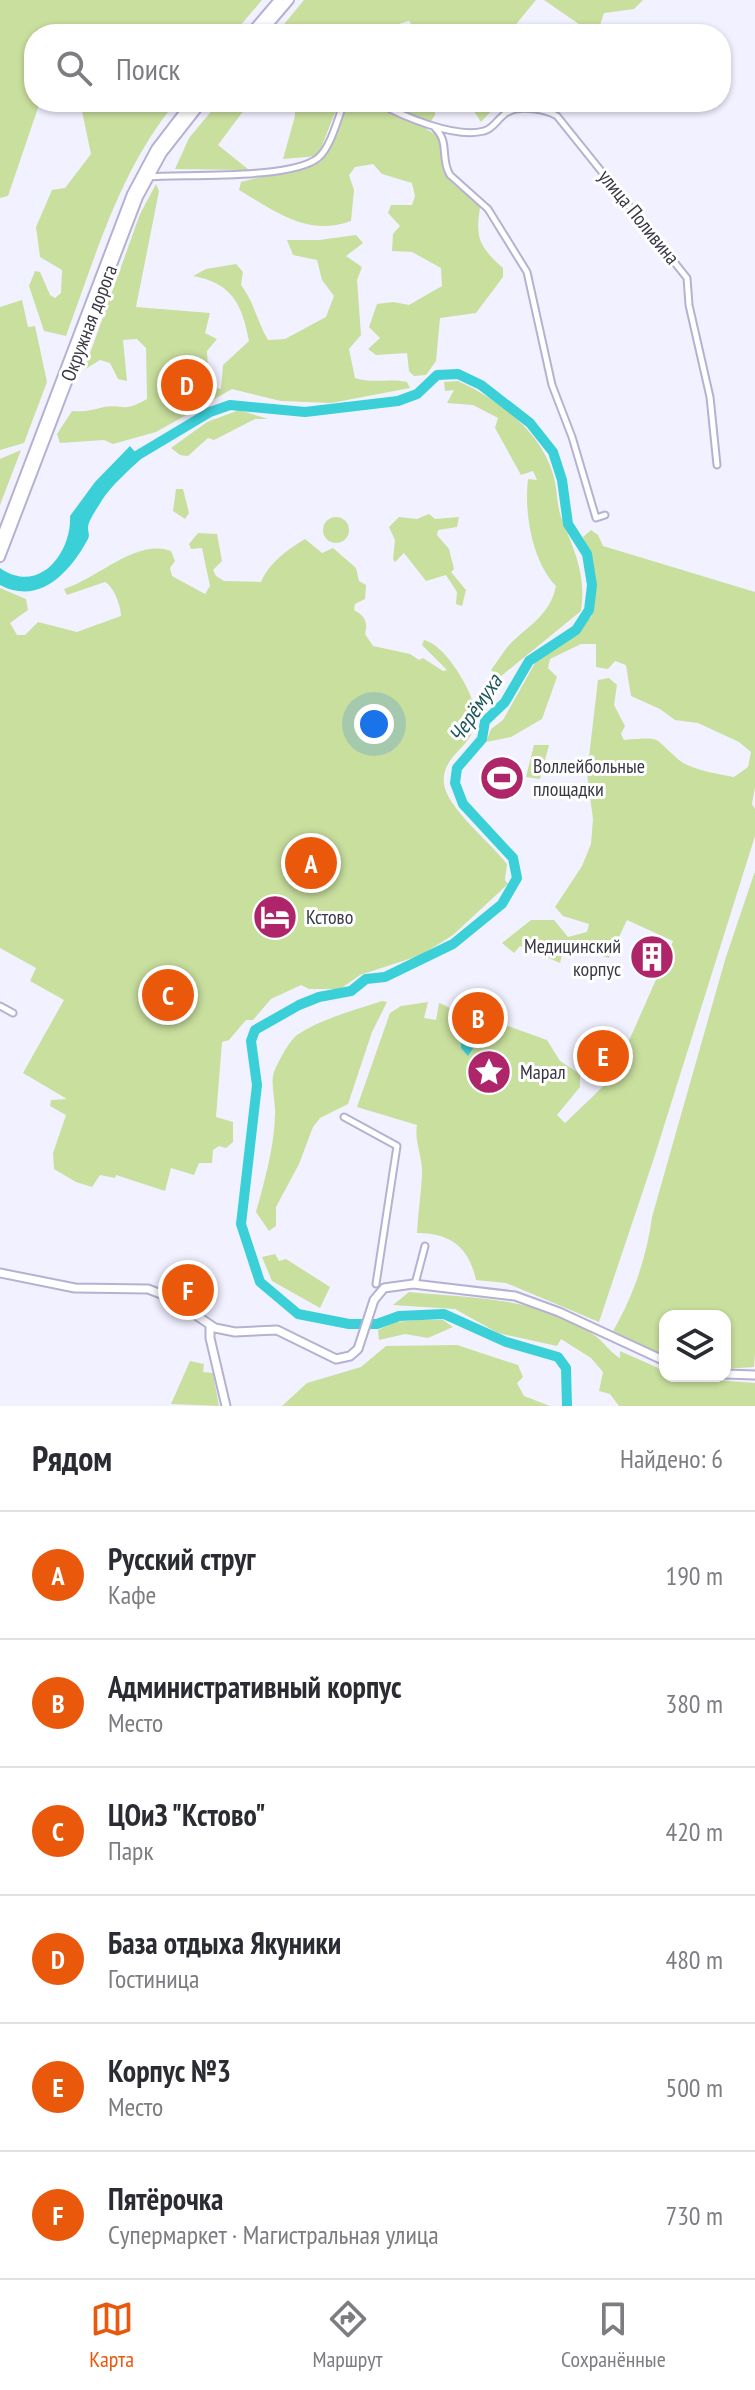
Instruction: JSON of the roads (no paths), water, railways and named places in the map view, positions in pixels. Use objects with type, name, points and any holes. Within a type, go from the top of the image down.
[{"type":"main road","points":[[259,24],[279,0]]},
{"type":"main road","points":[[269,24],[289,0]]},
{"type":"main road","name":"Окружная дорога","points":[[0,557],[3,542],[143,178],[164,138],[184,112]]},
{"type":"main road","name":"Окружная дорога","points":[[143,178],[194,112]]},
{"type":"main road","points":[[0,1273],[75,1288],[148,1289],[176,1302],[210,1327],[230,1332],[281,1331],[336,1359],[354,1353],[362,1340],[372,1304],[384,1288],[415,1284],[487,1291],[532,1301],[659,1358]]},
{"type":"main road","points":[[210,1327],[226,1406]]},
{"type":"main road","points":[[731,1374],[755,1375]]},
{"type":"street","points":[[143,178],[266,173],[316,160],[324,150],[340,112]]},
{"type":"street","points":[[399,112],[435,128],[444,140],[446,168],[488,209],[527,272],[552,385],[572,437],[596,518],[605,515]]},
{"type":"street","name":"улица Поливина","points":[[435,128],[484,131],[507,112]]},
{"type":"street","name":"улица Поливина","points":[[550,112],[557,116],[687,278],[689,305],[710,397],[717,465]]},
{"type":"street","points":[[0,1006],[13,1013]]},
{"type":"street","points":[[344,1117],[397,1146],[376,1284]]},
{"type":"street","points":[[415,1284],[425,1246]]},
{"type":"water","points":[[130,446],[141,459],[102,500],[90,521],[88,539],[63,574],[41,588],[28,591],[0,585],[0,568],[28,577],[51,566],[66,543],[70,516],[95,482]]},
{"type":"water","points":[[460,1029],[469,1030],[474,1036],[474,1047],[468,1056],[461,1048]]},
{"type":"waterway","name":"Черёмуха","points":[[128,461],[210,412],[230,405],[305,412],[398,401],[417,394],[437,375],[458,374],[481,385],[530,423],[553,452],[562,480],[568,524],[587,554],[592,585],[589,610],[576,630],[529,661],[505,702],[485,721],[482,739],[457,768],[455,783],[463,804],[513,858],[517,878],[502,904],[453,944],[385,977],[366,979],[351,991],[319,997],[299,1005],[255,1030],[251,1041],[257,1085],[241,1224],[260,1282],[298,1314],[349,1324],[377,1324],[399,1316],[444,1314],[506,1342],[558,1357],[566,1368],[567,1406]]},
{"type":"place","name":"База отдыха Якуники","points":[[187,385]]},
{"type":"place","name":"Воллейбольные площадки","points":[[502,778]]},
{"type":"place","name":"Русский струг","points":[[311,863]]},
{"type":"place","name":"Кстово","points":[[275,917]]},
{"type":"place","name":"Медицинский корпус","points":[[652,957]]},
{"type":"place","name":"ЦОиЗ \"Кстово\"","points":[[168,995]]},
{"type":"place","name":"Административный корпус","points":[[478,1018]]},
{"type":"place","name":"Корпус №3","points":[[603,1056]]},
{"type":"place","name":"Марал","points":[[489,1072]]},
{"type":"place","name":"Пятёрочка","points":[[188,1290]]}]
